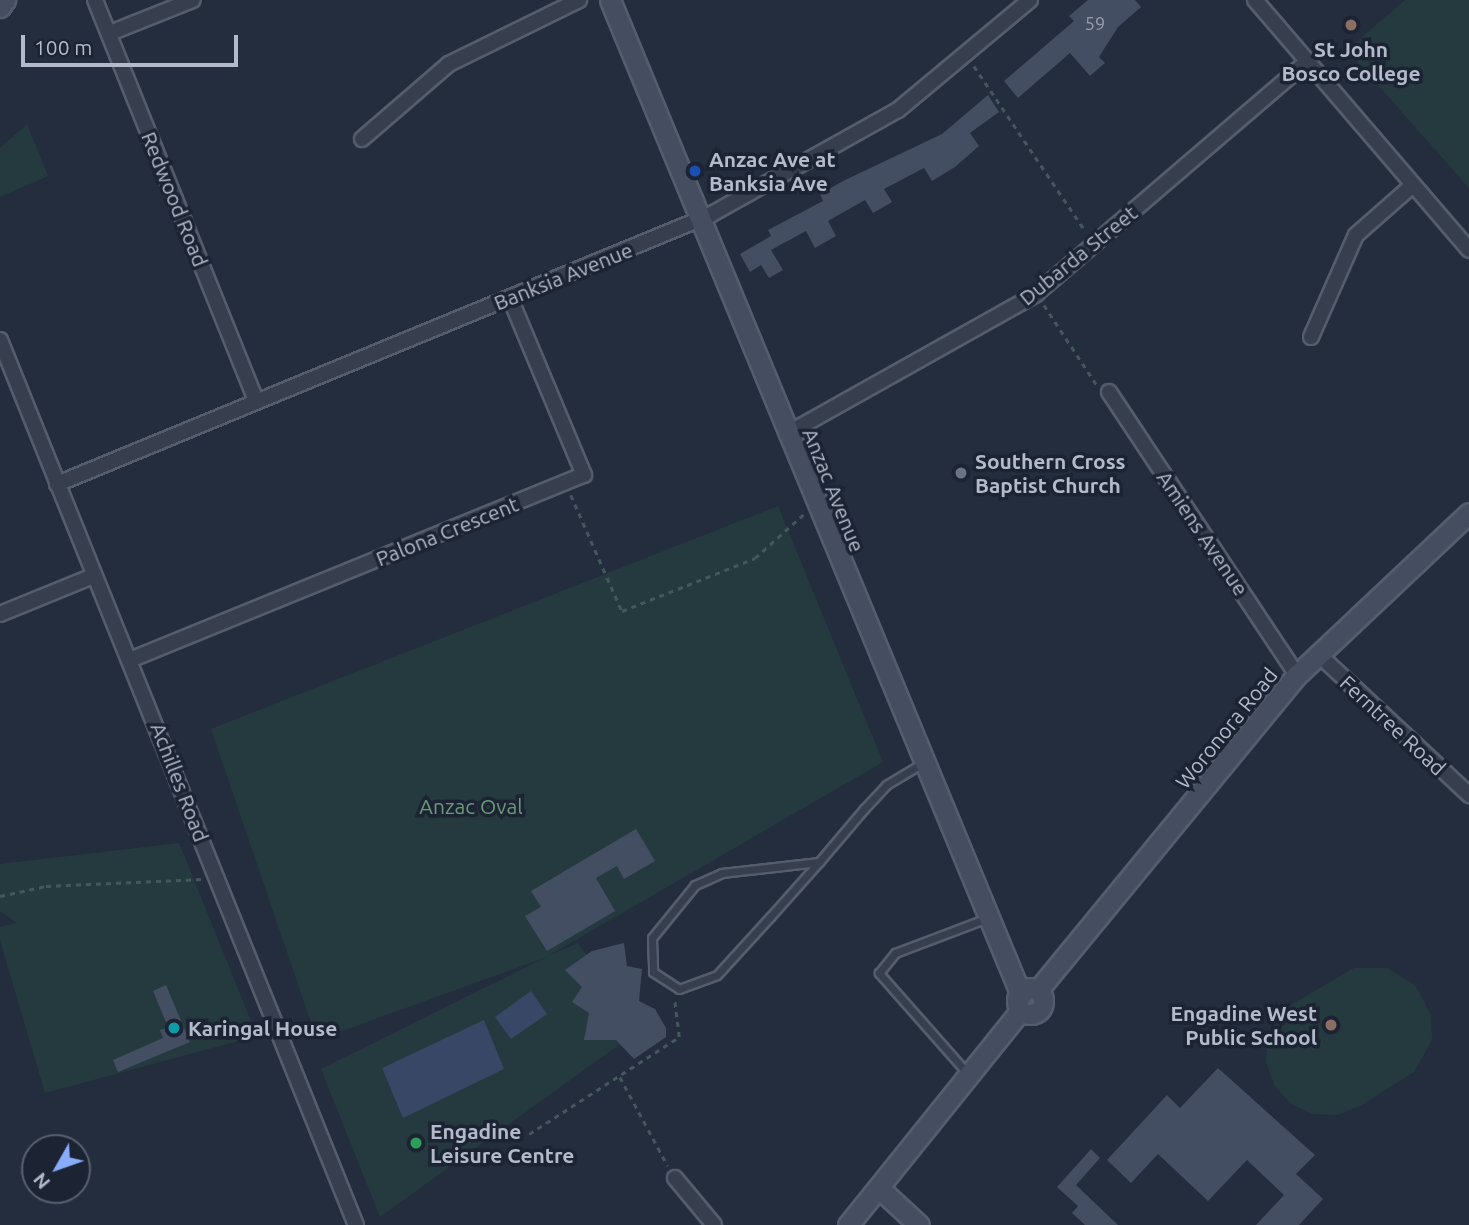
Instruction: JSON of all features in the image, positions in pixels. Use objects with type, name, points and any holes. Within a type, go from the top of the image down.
[{"type":"street","points":[[0,7],[5,0]]},
{"type":"street","name":"Redwood Road","points":[[95,0],[254,398]]},
{"type":"street","points":[[110,33],[193,0]]},
{"type":"street","points":[[362,139],[449,64],[579,0]]},
{"type":"street","name":"Anzac Avenue","points":[[610,0],[920,764],[985,919],[1026,999]]},
{"type":"street","name":"Banksia Avenue","points":[[58,484],[254,398],[700,220],[877,122],[966,55],[1030,0]]},
{"type":"street","points":[[1255,0],[1469,250]]},
{"type":"street","name":"Dubarda Street","points":[[786,434],[1036,294],[1308,61]]},
{"type":"street","points":[[1311,337],[1356,235],[1413,186]]},
{"type":"street","points":[[510,298],[584,475],[566,482]]},
{"type":"street","name":"Achilles Road","points":[[0,340],[93,576],[132,660],[356,1225]]},
{"type":"street","name":"Amiens Avenue","points":[[1109,391],[1297,675]]},
{"type":"street","name":"Palona Crescent","points":[[132,660],[566,482]]},
{"type":"street","name":"Woronora Road","points":[[848,1225],[971,1077],[1026,999],[1297,675],[1469,513]]},
{"type":"street","points":[[0,614],[93,576]]},
{"type":"street","name":"Ferntree Road","points":[[1318,654],[1469,795]]},
{"type":"street","points":[[675,1178],[714,1225]]},
{"type":"street","points":[[880,1189],[919,1225]]},
{"type":"lane","points":[[819,862],[722,873],[695,885],[661,921],[649,954],[653,972],[679,989],[717,975],[819,862],[886,785],[920,764]]},
{"type":"lane","points":[[971,1077],[879,973],[895,953],[985,919]]},
{"type":"path","points":[[966,55],[1095,245]]},
{"type":"path","points":[[1036,294],[1098,387],[1109,391]]},
{"type":"path","points":[[566,482],[622,611],[755,558],[772,549],[793,519],[817,508]]},
{"type":"path","points":[[0,897],[46,886],[181,875],[219,884]]},
{"type":"path","points":[[529,1134],[679,1037],[673,1003],[679,989]]},
{"type":"path","points":[[620,1077],[675,1178]]},
{"type":"green space","points":[[1405,0],[1469,0],[1469,188],[1347,50]]},
{"type":"green space","points":[[27,124],[48,176],[0,197],[0,148]]},
{"type":"green space","name":"Anzac Oval","points":[[778,506],[883,762],[548,956],[578,943],[641,1029],[380,1217],[321,1069],[547,957],[317,1040],[211,729]]},
{"type":"green space","points":[[179,843],[257,1036],[45,1093],[0,940],[0,927],[17,923],[0,911],[0,864]]},
{"type":"green space","points":[[1354,968],[1387,968],[1415,985],[1431,1015],[1432,1040],[1414,1072],[1360,1106],[1337,1115],[1312,1114],[1290,1103],[1274,1085],[1266,1061],[1268,1036],[1289,1006]]},
{"type":"water","points":[[531,991],[547,1014],[511,1039],[495,1017]]},
{"type":"water","points":[[484,1020],[504,1069],[403,1118],[382,1068]]},
{"type":"building","points":[[1088,0],[1135,0],[1141,7],[1118,27],[1099,57],[1105,63],[1090,76],[1070,53],[1018,98],[1004,81],[1074,21],[1069,16]]},
{"type":"building","points":[[988,95],[999,112],[970,133],[979,146],[955,167],[932,181],[924,168],[884,189],[892,202],[873,213],[865,200],[828,221],[836,236],[815,248],[806,231],[771,250],[783,270],[769,278],[761,265],[750,272],[740,254],[771,236],[768,230],[823,201],[820,194],[843,181],[942,134]]},
{"type":"building","points":[[636,829],[655,861],[624,879],[617,866],[596,878],[615,911],[547,951],[525,916],[541,907],[531,891]]},
{"type":"building","points":[[624,943],[627,966],[642,969],[639,1001],[655,1009],[666,1028],[666,1037],[634,1059],[616,1040],[584,1040],[589,1013],[572,1002],[582,987],[565,970],[592,951]]},
{"type":"building","name":"Karingal House","points":[[166,985],[190,1042],[118,1072],[113,1060],[163,1038],[160,1030],[168,1027],[153,991]]},
{"type":"building","points":[[1218,1068],[1315,1155],[1296,1174],[1323,1199],[1299,1225],[1256,1225],[1284,1195],[1247,1160],[1208,1201],[1158,1154],[1131,1183],[1107,1160],[1167,1095],[1180,1108]]},
{"type":"building","points":[[1091,1149],[1100,1158],[1076,1185],[1118,1225],[1085,1225],[1072,1213],[1078,1206],[1057,1187]]},
{"type":"place","name":"St John Bosco College","points":[[1351,25]]},
{"type":"place","name":"Anzac Ave at Banksia Ave","points":[[695,171]]},
{"type":"place","name":"Southern Cross Baptist Church","points":[[961,473]]},
{"type":"place","name":"Engadine West Public School","points":[[1331,1025]]},
{"type":"place","name":"Karingal House","points":[[174,1028]]},
{"type":"place","name":"Engadine Leisure Centre","points":[[416,1143]]}]
